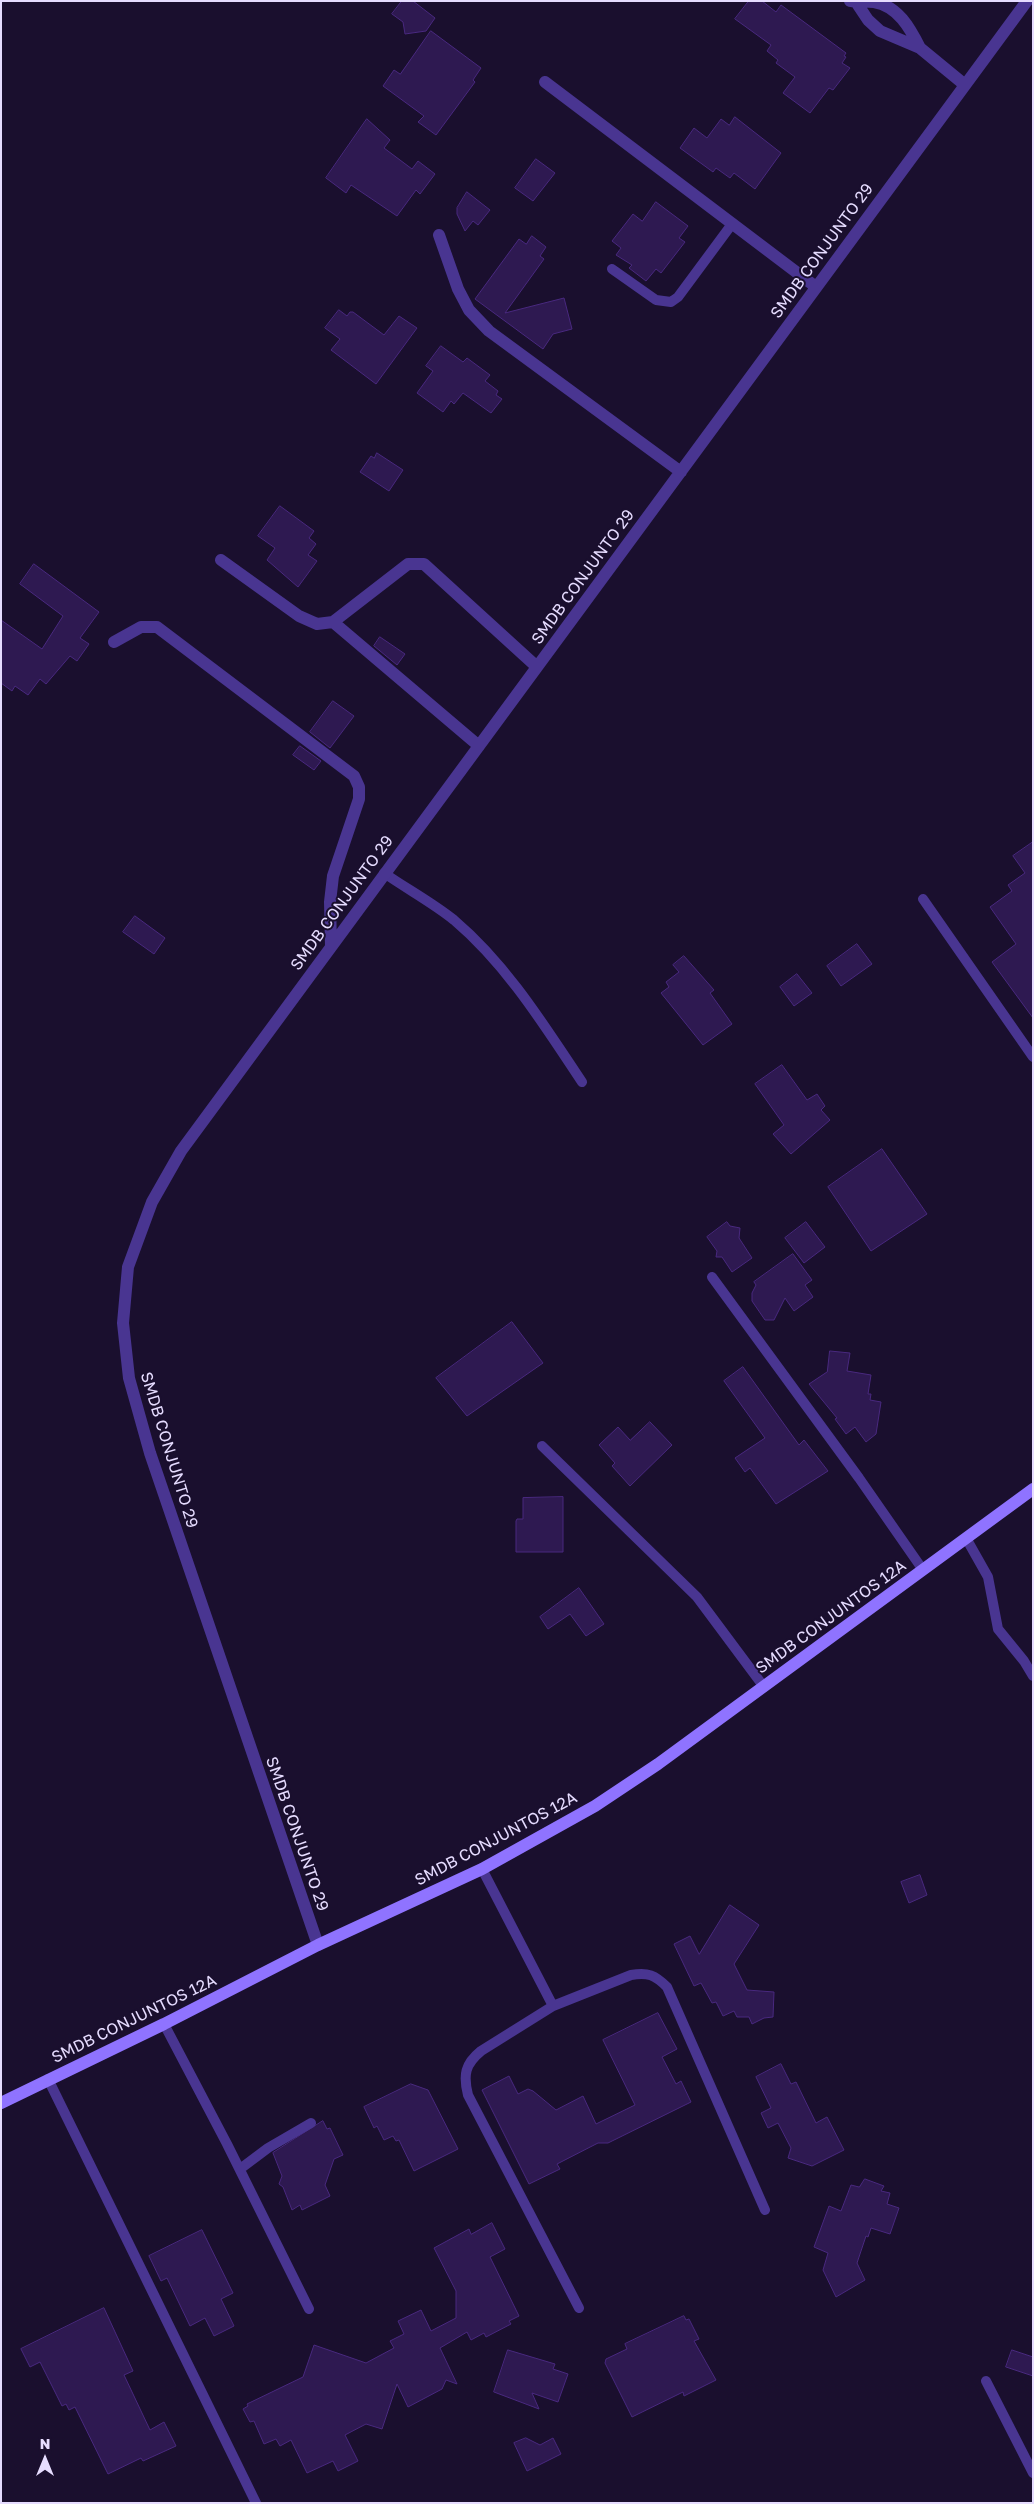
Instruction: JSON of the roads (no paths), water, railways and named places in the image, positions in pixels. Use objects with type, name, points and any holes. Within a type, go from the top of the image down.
[{"type":"street","name":"SMDB CONJUNTO 29","points":[[318,1945],[150,1453],[129,1378],[123,1323],[128,1267],[152,1202],[181,1151],[1027,1]]},
{"type":"street","points":[[853,2],[874,2],[888,7],[911,29],[920,48]]},
{"type":"street","points":[[853,2],[880,31],[920,48],[965,85]]},
{"type":"street","points":[[545,82],[816,287]]},
{"type":"street","points":[[439,234],[458,289],[469,310],[489,331],[681,472]]},
{"type":"street","points":[[221,560],[299,616],[317,624],[332,622],[397,570],[408,564],[424,564],[537,666]]},
{"type":"street","points":[[332,622],[479,746]]},
{"type":"street","points":[[114,642],[141,627],[157,627],[354,776],[359,787],[359,799],[332,876],[330,902],[331,946]]},
{"type":"street","name":"SMDB CONJUNTOS 12A","points":[[1,2103],[164,2024],[318,1945],[482,1869],[596,1806],[658,1764],[1033,1489]]},
{"type":"lane","points":[[612,268],[656,300],[671,302],[678,297],[732,224]]},
{"type":"lane","points":[[384,873],[454,920],[494,959],[536,1013],[582,1082]]},
{"type":"lane","points":[[923,899],[1033,1057]]},
{"type":"lane","points":[[712,1277],[859,1478],[923,1570]]},
{"type":"lane","points":[[542,1446],[696,1597],[764,1687]]},
{"type":"lane","points":[[966,1538],[988,1577],[998,1629],[1033,1676]]},
{"type":"lane","points":[[482,1869],[553,2006]]},
{"type":"lane","points":[[579,2308],[468,2096],[465,2082],[465,2070],[470,2060],[481,2051],[553,2006],[631,1975],[644,1973],[657,1977],[667,1988],[765,2210]]},
{"type":"lane","points":[[164,2024],[240,2169],[309,2309]]},
{"type":"lane","points":[[48,2079],[256,2503]]},
{"type":"lane","points":[[240,2169],[268,2148],[311,2123]]},
{"type":"lane","points":[[986,2381],[1033,2473]]}]
